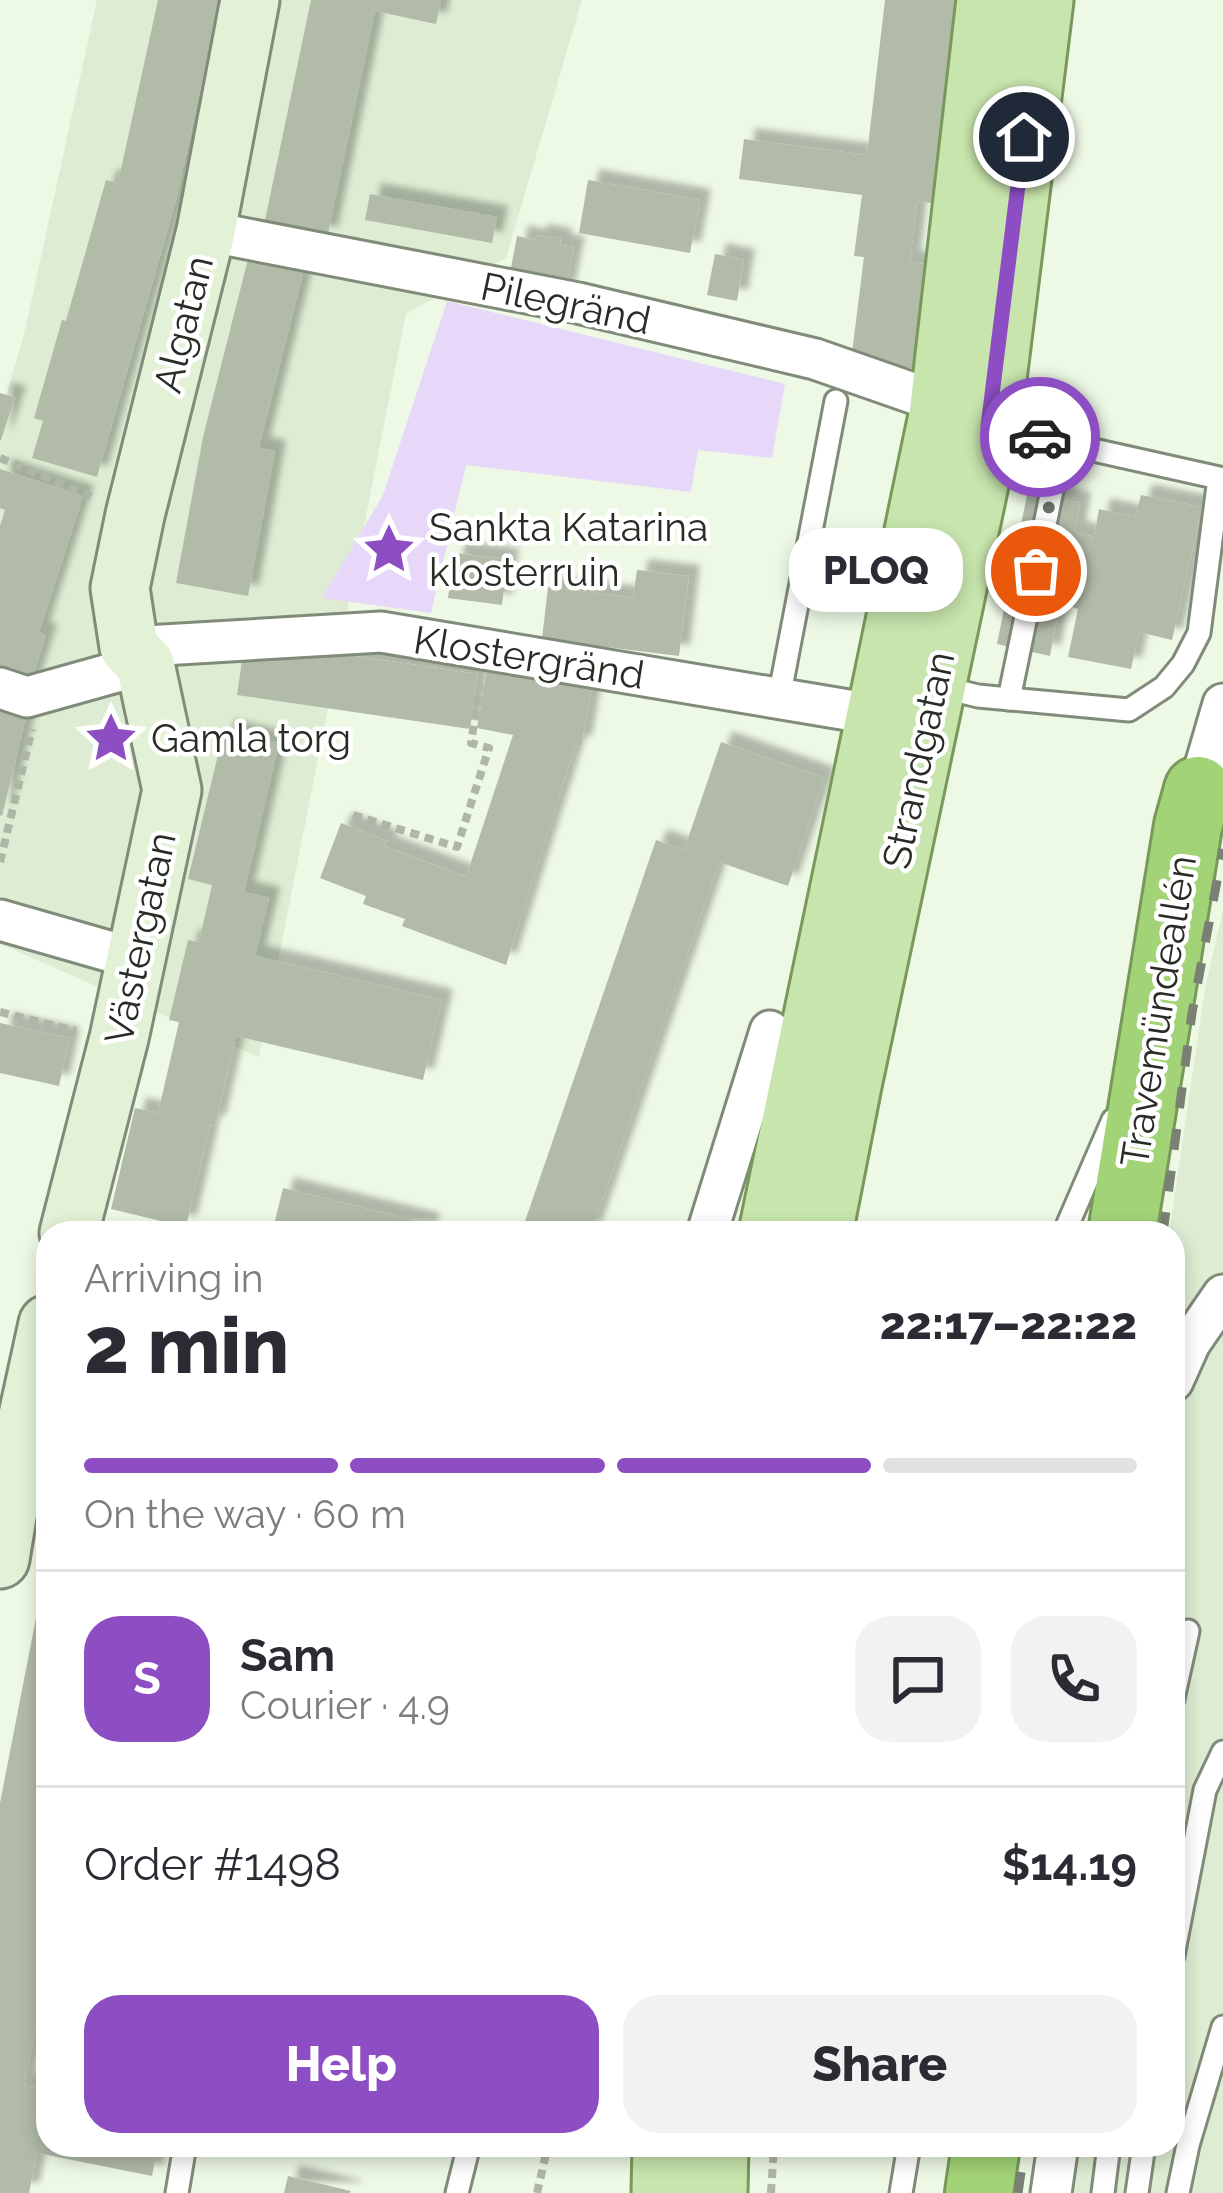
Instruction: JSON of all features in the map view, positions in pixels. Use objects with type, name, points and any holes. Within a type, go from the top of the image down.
[{"type":"highway","name":"Travemündeallén","points":[[1123,1221],[1156,1021],[1211,780]]},
{"type":"highway","points":[[979,2193],[984,2157]]},
{"type":"main road","name":"Strandgatan","points":[[822,1221],[912,708],[940,416],[989,0]]},
{"type":"main road","name":"Strandgatan","points":[[774,1221],[988,427],[1041,0]]},
{"type":"main road","points":[[664,2193],[665,2157]]},
{"type":"main road","points":[[715,2193],[716,2157]]},
{"type":"street","name":"Algatan","points":[[137,655],[120,588],[206,231],[250,0]]},
{"type":"street","name":"Pilegränd","points":[[206,231],[578,303],[815,359],[921,396]]},
{"type":"street","name":"Klostergränd","points":[[41,693],[137,655],[381,632],[779,698],[912,708]]},
{"type":"street","name":"Västergatan","points":[[72,1221],[119,1038],[172,790],[137,655]]},
{"type":"street","points":[[0,688],[27,697],[41,693]]},
{"type":"street","points":[[1211,780],[1223,704]]},
{"type":"street","points":[[0,920],[136,958]]},
{"type":"street","points":[[711,1221],[770,1031]]},
{"type":"street","points":[[1185,1354],[1223,1295]]},
{"type":"street","points":[[36,1379],[0,1559],[36,1566]]},
{"type":"street","points":[[1052,2193],[1056,2157]]},
{"type":"lane","points":[[779,698],[836,401]]},
{"type":"lane","points":[[912,708],[978,696],[1129,710],[1164,687],[1199,634],[1220,478],[988,427]]},
{"type":"lane","points":[[1009,699],[1062,442]]},
{"type":"lane","points":[[1069,1221],[1156,1021]]},
{"type":"lane","points":[[1185,1644],[1188,1630]]},
{"type":"lane","points":[[1185,1894],[1205,1790],[1223,1752]]},
{"type":"lane","points":[[1178,2193],[1223,2026]]},
{"type":"lane","points":[[177,2193],[183,2157]]},
{"type":"lane","points":[[457,2193],[466,2157]]},
{"type":"lane","points":[[901,2193],[907,2157]]},
{"type":"lane","points":[[1102,2193],[1107,2157]]},
{"type":"lane","points":[[1137,2193],[1142,2157]]},
{"type":"path","points":[[0,458],[135,514]]},
{"type":"path","points":[[353,815],[458,847],[489,748],[471,743],[486,650]]},
{"type":"path","points":[[0,862],[41,693]]},
{"type":"path","points":[[0,1012],[76,1030],[71,1051]]},
{"type":"path","points":[[537,2193],[545,2157]]},
{"type":"path","points":[[772,2193],[774,2157]]},
{"type":"shaded area","points":[[97,0],[582,0],[506,258],[406,314],[259,1057],[0,944],[0,416],[24,335]]},
{"type":"shaded area","points":[[447,301],[785,384],[772,458],[698,450],[691,492],[466,465],[431,613],[322,598],[383,495]]},
{"type":"shaded area","points":[[1223,910],[1223,2193],[1028,2193],[1034,2157],[1185,2157],[1185,1221],[1171,1221],[1205,989]]},
{"type":"building","points":[[158,0],[220,0],[176,200],[97,477],[32,458],[43,421],[34,418],[106,180],[118,183]]},
{"type":"building","points":[[311,0],[441,0],[436,24],[375,11],[327,238],[264,225]]},
{"type":"building","points":[[885,0],[960,0],[937,204],[917,201],[910,262],[930,265],[918,369],[851,361],[864,257],[854,256],[862,195],[739,179],[744,139],[867,155]]},
{"type":"building","points":[[588,180],[700,200],[690,253],[579,233]]},
{"type":"building","points":[[370,194],[497,217],[492,243],[365,220]]},
{"type":"building","points":[[537,235],[574,247],[564,295],[508,284],[517,236],[535,240]]},
{"type":"building","points":[[715,254],[744,260],[737,301],[707,295]]},
{"type":"building","points":[[248,259],[303,273],[259,448],[275,451],[248,596],[176,583],[203,437]]},
{"type":"building","points":[[0,393],[15,397],[1,440],[0,440]]},
{"type":"building","points":[[0,469],[83,496],[39,632],[46,635],[28,691],[0,682],[0,526],[5,510],[0,508]]},
{"type":"building","points":[[1028,490],[1080,503],[1075,532],[1094,537],[1099,509],[1135,517],[1141,495],[1202,507],[1172,640],[1139,632],[1131,669],[1068,657],[1078,609],[1060,603],[1050,656],[997,644]]},
{"type":"building","points":[[454,553],[508,559],[502,605],[448,598]]},
{"type":"building","points":[[637,570],[689,576],[679,656],[542,639],[548,587],[633,598]]},
{"type":"building","points":[[245,640],[478,674],[470,729],[237,695]]},
{"type":"building","points":[[488,662],[593,681],[581,747],[575,746],[506,965],[402,926],[405,919],[363,904],[366,896],[320,878],[341,823],[387,841],[384,846],[466,877],[513,735],[477,728]]},
{"type":"building","points":[[0,702],[27,713],[2,816],[0,815]]},
{"type":"building","points":[[224,730],[279,743],[244,892],[269,898],[255,956],[442,1000],[423,1080],[236,1036],[187,1221],[161,1221],[111,1209],[135,1108],[158,1113],[179,1022],[169,1020],[188,940],[199,942],[212,885],[188,879]]},
{"type":"building","points":[[721,742],[824,778],[788,886],[719,862],[595,1221],[525,1221],[656,840],[684,850]]},
{"type":"building","points":[[0,1023],[69,1038],[59,1086],[0,1073]]},
{"type":"building","points":[[283,1188],[417,1221],[275,1221]]},
{"type":"building","points":[[36,1618],[36,2024],[24,2085],[36,2088],[36,2157],[29,2193],[0,2193],[0,1803]]},
{"type":"building","points":[[57,2157],[156,2157],[152,2176]]},
{"type":"building","points":[[288,2176],[351,2191],[284,2193]]},
{"type":"railway","points":[[1165,1221],[1192,1013],[1223,849]]},
{"type":"railway","points":[[1018,2193],[1023,2157]]},
{"type":"way so far","points":[[1036,571],[1062,442],[1040,437]]},
{"type":"place","name":"Sankta Katarina klosterruin","points":[[389,549]]},
{"type":"place","name":"PLOQ","points":[[1036,571]]},
{"type":"place","name":"Gamla torg","points":[[111,738]]},
{"type":"route","points":[[1024,137],[988,427],[1040,437]]}]
